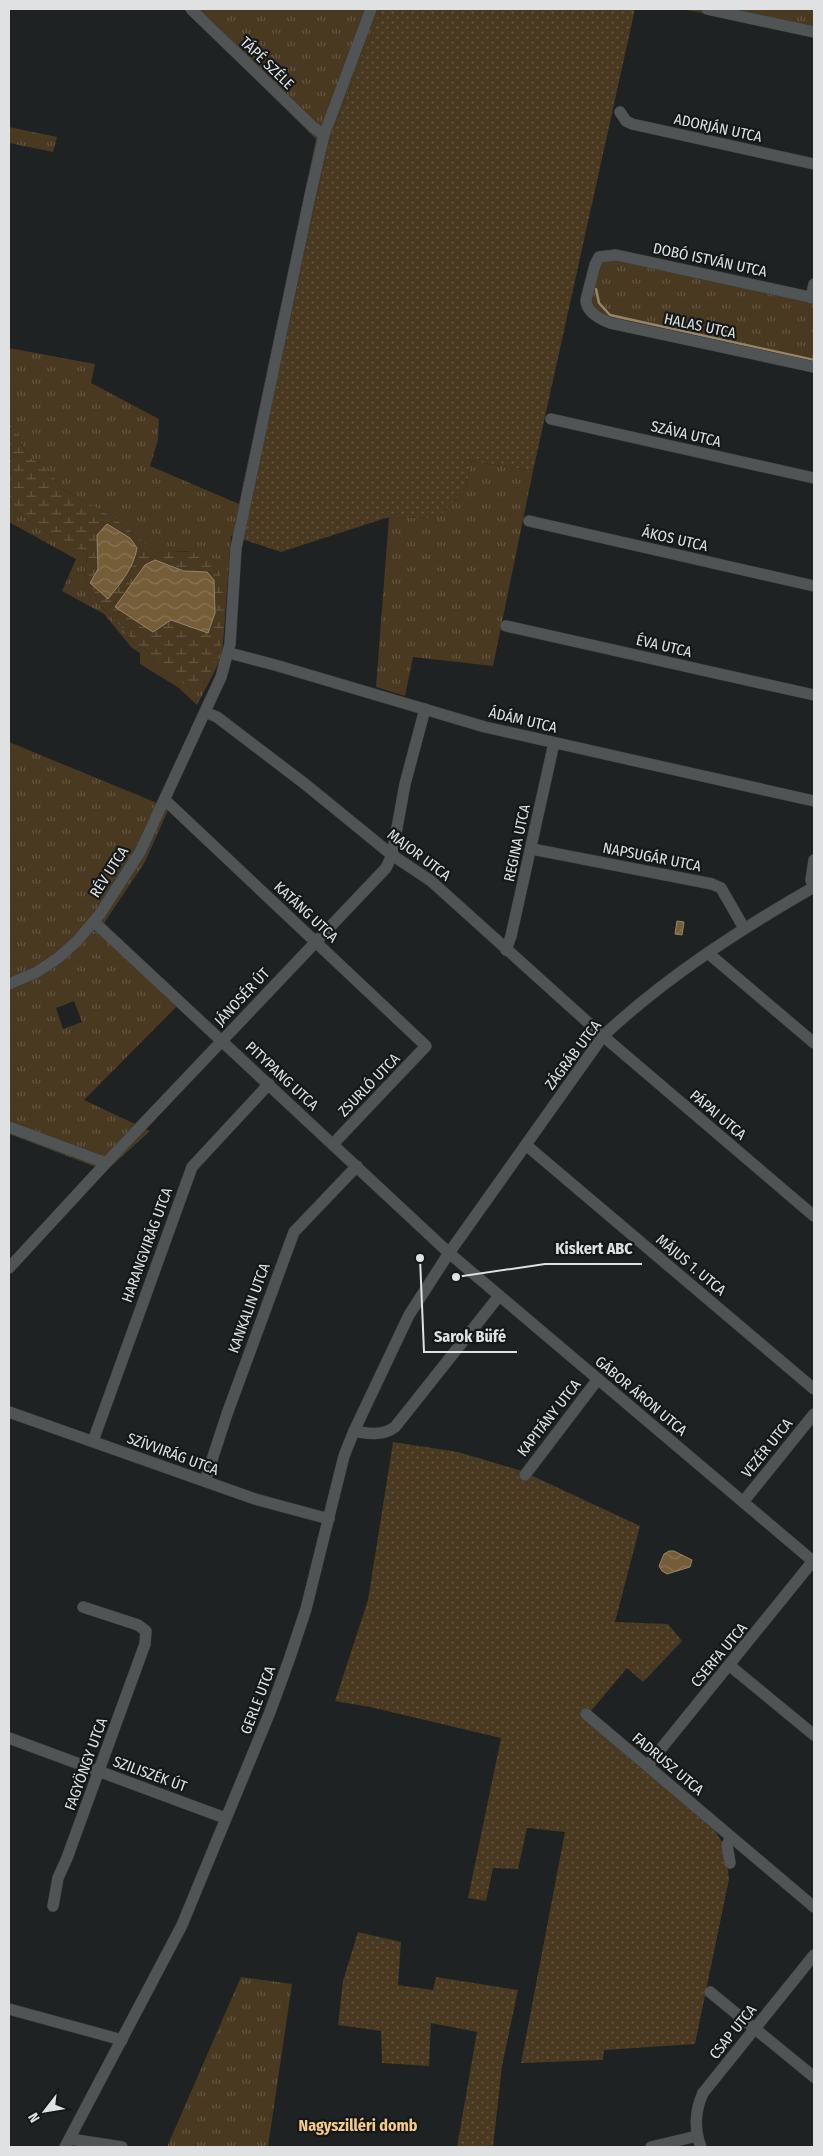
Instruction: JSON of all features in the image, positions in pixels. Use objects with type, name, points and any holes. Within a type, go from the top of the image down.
[{"type":"street","name":"TÁPÉ SZÉLE","points":[[191,9],[324,135]]},
{"type":"street","name":"RÉV UTCA","points":[[10,986],[37,972],[58,958],[94,922],[140,852],[221,677],[229,653],[236,548],[324,135],[371,9]]},
{"type":"street","points":[[708,9],[814,32]]},
{"type":"street","name":"ADORJÁN UTCA","points":[[620,112],[626,121],[632,124],[814,164]]},
{"type":"street","name":"DOBÓ ISTVÁN UTCA","points":[[586,304],[595,265],[599,257],[608,255],[616,255],[813,298]]},
{"type":"street","points":[[813,298],[814,284]]},
{"type":"street","name":"HALAS UTCA","points":[[586,304],[600,318],[610,323],[814,366]]},
{"type":"street","name":"SZÁVA UTCA","points":[[551,419],[814,478]]},
{"type":"street","name":"ÁKOS UTCA","points":[[529,521],[814,586]]},
{"type":"street","name":"ÉVA UTCA","points":[[506,626],[814,695]]},
{"type":"street","name":"ÁDÁM UTCA","points":[[229,653],[486,728],[814,801]]},
{"type":"street","name":"JÁNOSÉR ÚT","points":[[9,1268],[315,941],[386,868],[392,855],[405,784],[425,710]]},
{"type":"street","name":"MAJOR UTCA","points":[[206,712],[217,718],[298,779],[392,855],[431,881],[602,1036]]},
{"type":"street","name":"REGINA UTCA","points":[[506,950],[512,936],[554,743]]},
{"type":"street","name":"KATÁNG UTCA","points":[[165,800],[426,1046]]},
{"type":"street","name":"NAPSUGÁR UTCA","points":[[532,849],[712,884],[720,888],[744,928]]},
{"type":"street","points":[[814,860],[811,880],[814,887]]},
{"type":"street","name":"ZÁGRÁB UTCA","points":[[449,1254],[602,1036],[628,1013],[708,953],[744,928],[814,887]]},
{"type":"street","name":"PITYPANG UTCA","points":[[94,922],[223,1040],[449,1254]]},
{"type":"street","points":[[708,953],[814,1043]]},
{"type":"street","name":"PÁPAI UTCA","points":[[602,1036],[814,1216]]},
{"type":"street","name":"ZSURLÓ UTCA","points":[[333,1144],[426,1046]]},
{"type":"street","name":"HARANGVIRÁG UTCA","points":[[93,1441],[192,1167],[269,1084]]},
{"type":"street","points":[[9,1127],[106,1163]]},
{"type":"street","name":"MÁJUS 1. UTCA","points":[[526,1145],[814,1388]]},
{"type":"street","name":"KANKALIN UTCA","points":[[205,1481],[227,1414],[294,1232],[357,1166]]},
{"type":"street","name":"GÁBOR ÁRON UTCA","points":[[449,1254],[814,1562]]},
{"type":"street","name":"GERLE UTCA","points":[[68,2143],[182,1925],[270,1712],[289,1660],[306,1609],[344,1456],[409,1315],[449,1254]]},
{"type":"street","points":[[354,1431],[367,1434],[383,1433],[396,1427],[499,1296]]},
{"type":"street","name":"KAPITÁNY UTCA","points":[[524,1475],[598,1380]]},
{"type":"street","name":"SZÍVVIRÁG UTCA","points":[[9,1412],[255,1499],[329,1519]]},
{"type":"street","name":"VEZÉR UTCA","points":[[743,1502],[814,1414]]},
{"type":"street","name":"CSERFA UTCA","points":[[647,1766],[814,1562]]},
{"type":"street","name":"FAGYÖNGY UTCA","points":[[53,1906],[58,1878],[145,1644],[146,1631],[138,1625],[83,1607]]},
{"type":"street","points":[[729,1665],[814,1735]]},
{"type":"street","name":"FADRUSZ UTCA","points":[[586,1714],[814,1907]]},
{"type":"street","name":"SZILISZÉK ÚT","points":[[9,1738],[226,1818]]},
{"type":"street","points":[[730,1863],[727,1845],[731,1837]]},
{"type":"street","name":"CSAP UTCA","points":[[699,2142],[697,2110],[703,2094],[814,1955]]},
{"type":"street","points":[[710,1992],[814,2077]]},
{"type":"street","points":[[9,2009],[122,2040]]},
{"type":"street","points":[[651,2147],[699,2142]]},
{"type":"street","points":[[68,2143],[122,2147]]},
{"type":"green space","points":[[184,9],[382,9],[329,141],[242,539],[231,536],[222,657],[197,705],[179,688],[140,664],[140,653],[132,648],[104,614],[62,591],[76,559],[9,522],[9,503],[46,532],[88,553],[84,577],[94,590],[98,603],[126,632],[134,644],[147,650],[156,664],[204,683],[220,649],[222,585],[214,562],[187,551],[156,553],[114,518],[63,489],[41,463],[30,458],[21,443],[18,430],[9,422],[9,348],[95,364],[91,383],[159,419],[158,440],[150,466],[239,504],[316,139]]},
{"type":"green space","points":[[382,9],[635,9],[533,471],[471,461],[466,488],[438,518],[389,517],[281,552],[242,539],[329,141]]},
{"type":"green space","points":[[683,9],[814,9],[814,37]]},
{"type":"green space","points":[[9,127],[57,137],[53,152],[9,143]]},
{"type":"green space","points":[[607,258],[814,302],[814,366],[609,321],[590,307],[598,265]]},
{"type":"green space","points":[[9,422],[18,430],[21,443],[30,458],[41,463],[63,489],[114,518],[156,553],[192,552],[212,560],[221,577],[224,603],[224,630],[216,660],[209,675],[200,687],[191,687],[156,664],[147,650],[134,644],[126,632],[98,603],[94,590],[84,577],[88,553],[46,532],[9,503]],"holes":[[[136,555],[124,579],[90,583],[98,569]],[[166,563],[214,580],[215,613],[208,633],[171,620]]]},
{"type":"green space","points":[[471,461],[533,471],[493,666],[413,657],[405,696],[376,687],[389,517],[438,518],[466,488]]},
{"type":"green space","points":[[9,742],[169,808],[145,862],[104,923],[184,999],[84,1100],[150,1131],[106,1171],[9,1134]],"holes":[[[74,1001],[82,1022],[63,1029],[56,1008]]]},
{"type":"green space","points":[[393,1442],[458,1452],[522,1471],[640,1526],[615,1622],[668,1624],[682,1641],[643,1682],[627,1668],[585,1718],[714,1829],[725,1847],[729,1879],[695,2044],[604,2050],[603,2060],[521,2063],[565,1832],[527,1828],[518,1869],[493,1868],[486,1901],[468,1898],[501,1738],[370,1707],[335,1701],[368,1600]]},
{"type":"green space","points":[[358,1932],[401,1942],[398,1985],[433,1990],[436,1977],[518,1990],[502,2066],[493,2147],[457,2147],[477,2032],[431,2023],[429,2066],[382,2063],[381,2031],[338,2025],[343,1981]]},
{"type":"green space","points":[[241,1977],[292,1984],[268,2147],[167,2147]]},
{"type":"water","points":[[107,524],[130,538],[137,548],[130,569],[108,599],[90,583],[98,569],[97,535]]},
{"type":"water","points":[[155,560],[184,571],[207,572],[214,580],[215,613],[208,633],[171,620],[153,632],[115,607],[145,565]]},
{"type":"water","points":[[677,921],[684,922],[682,935],[675,934]]},
{"type":"water","points":[[674,1551],[692,1560],[690,1567],[667,1574],[662,1571],[659,1566],[664,1554]]},
{"type":"waterway","points":[[596,289],[599,303],[610,315],[814,360]]},
{"type":"place","name":"Sarok Büfé","points":[[420,1258]]},
{"type":"place","name":"Kiskert ABC","points":[[456,1277]]},
{"type":"district","name":"Nagyszilléri domb","points":[[358,2125]]}]
